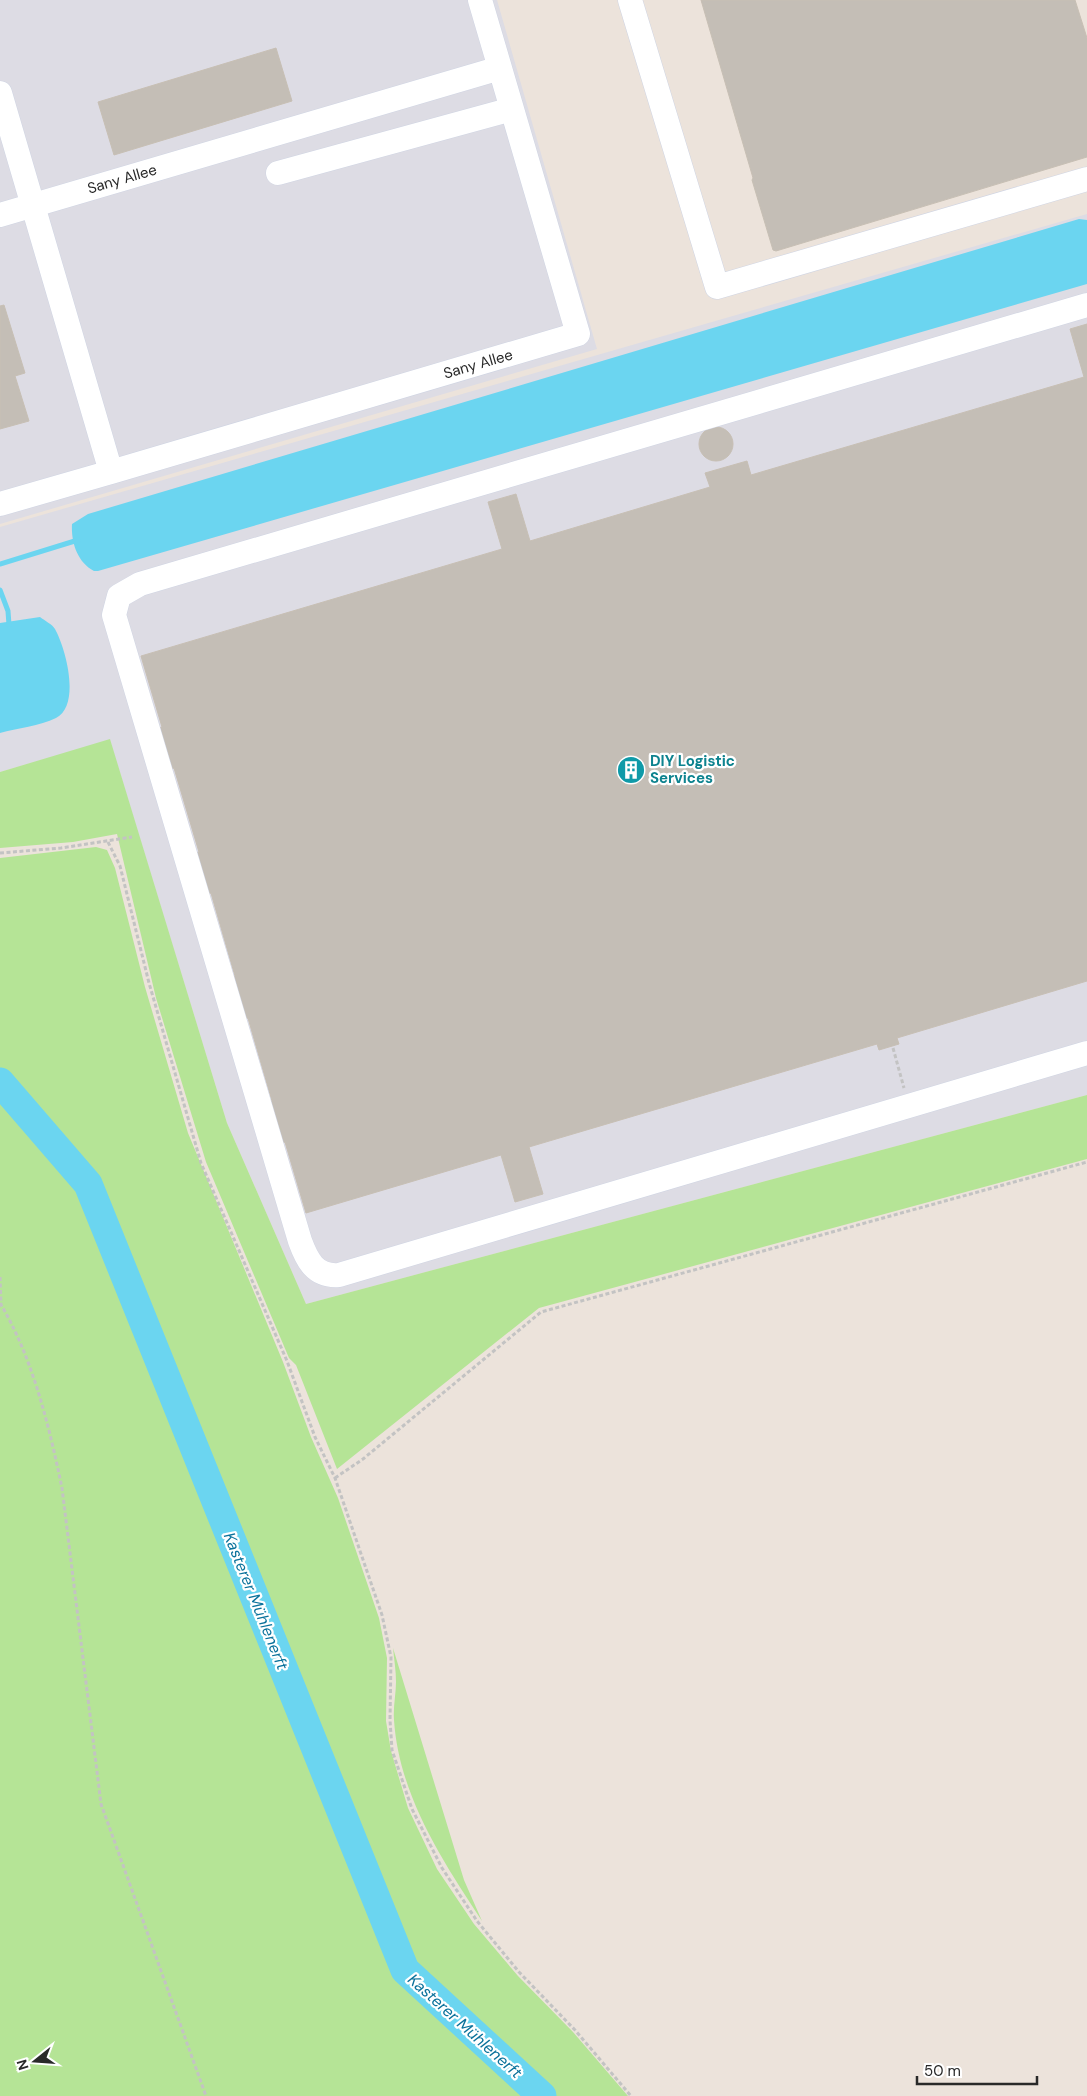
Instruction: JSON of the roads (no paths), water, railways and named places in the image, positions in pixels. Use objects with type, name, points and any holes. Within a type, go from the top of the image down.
[{"type":"street","name":"Sany Allee","points":[[0,504],[578,334],[480,0]]},
{"type":"street","points":[[630,0],[717,287],[1087,178]]},
{"type":"street","name":"Sany Allee","points":[[0,214],[500,68]]},
{"type":"street","points":[[0,92],[112,472]]},
{"type":"street","points":[[278,173],[512,108]]},
{"type":"street","points":[[1087,305],[140,584],[119,596],[114,615],[304,1252],[311,1266],[323,1274],[339,1276],[1087,1053]]},
{"type":"water","points":[[1079,219],[1087,220],[1087,284],[98,571],[88,567],[76,551],[72,524],[88,514]]},
{"type":"water","points":[[40,617],[55,629],[63,650],[69,676],[70,689],[68,701],[64,711],[50,721],[0,733],[0,623]]},
{"type":"waterway","points":[[0,564],[78,540]]},
{"type":"waterway","points":[[0,590],[8,611],[9,625]]},
{"type":"waterway","name":"Kasterer Mühlenerft","points":[[0,1082],[88,1184],[405,1970],[542,2096]]},
{"type":"place","name":"DIY Logistic Services","points":[[631,770]]}]
